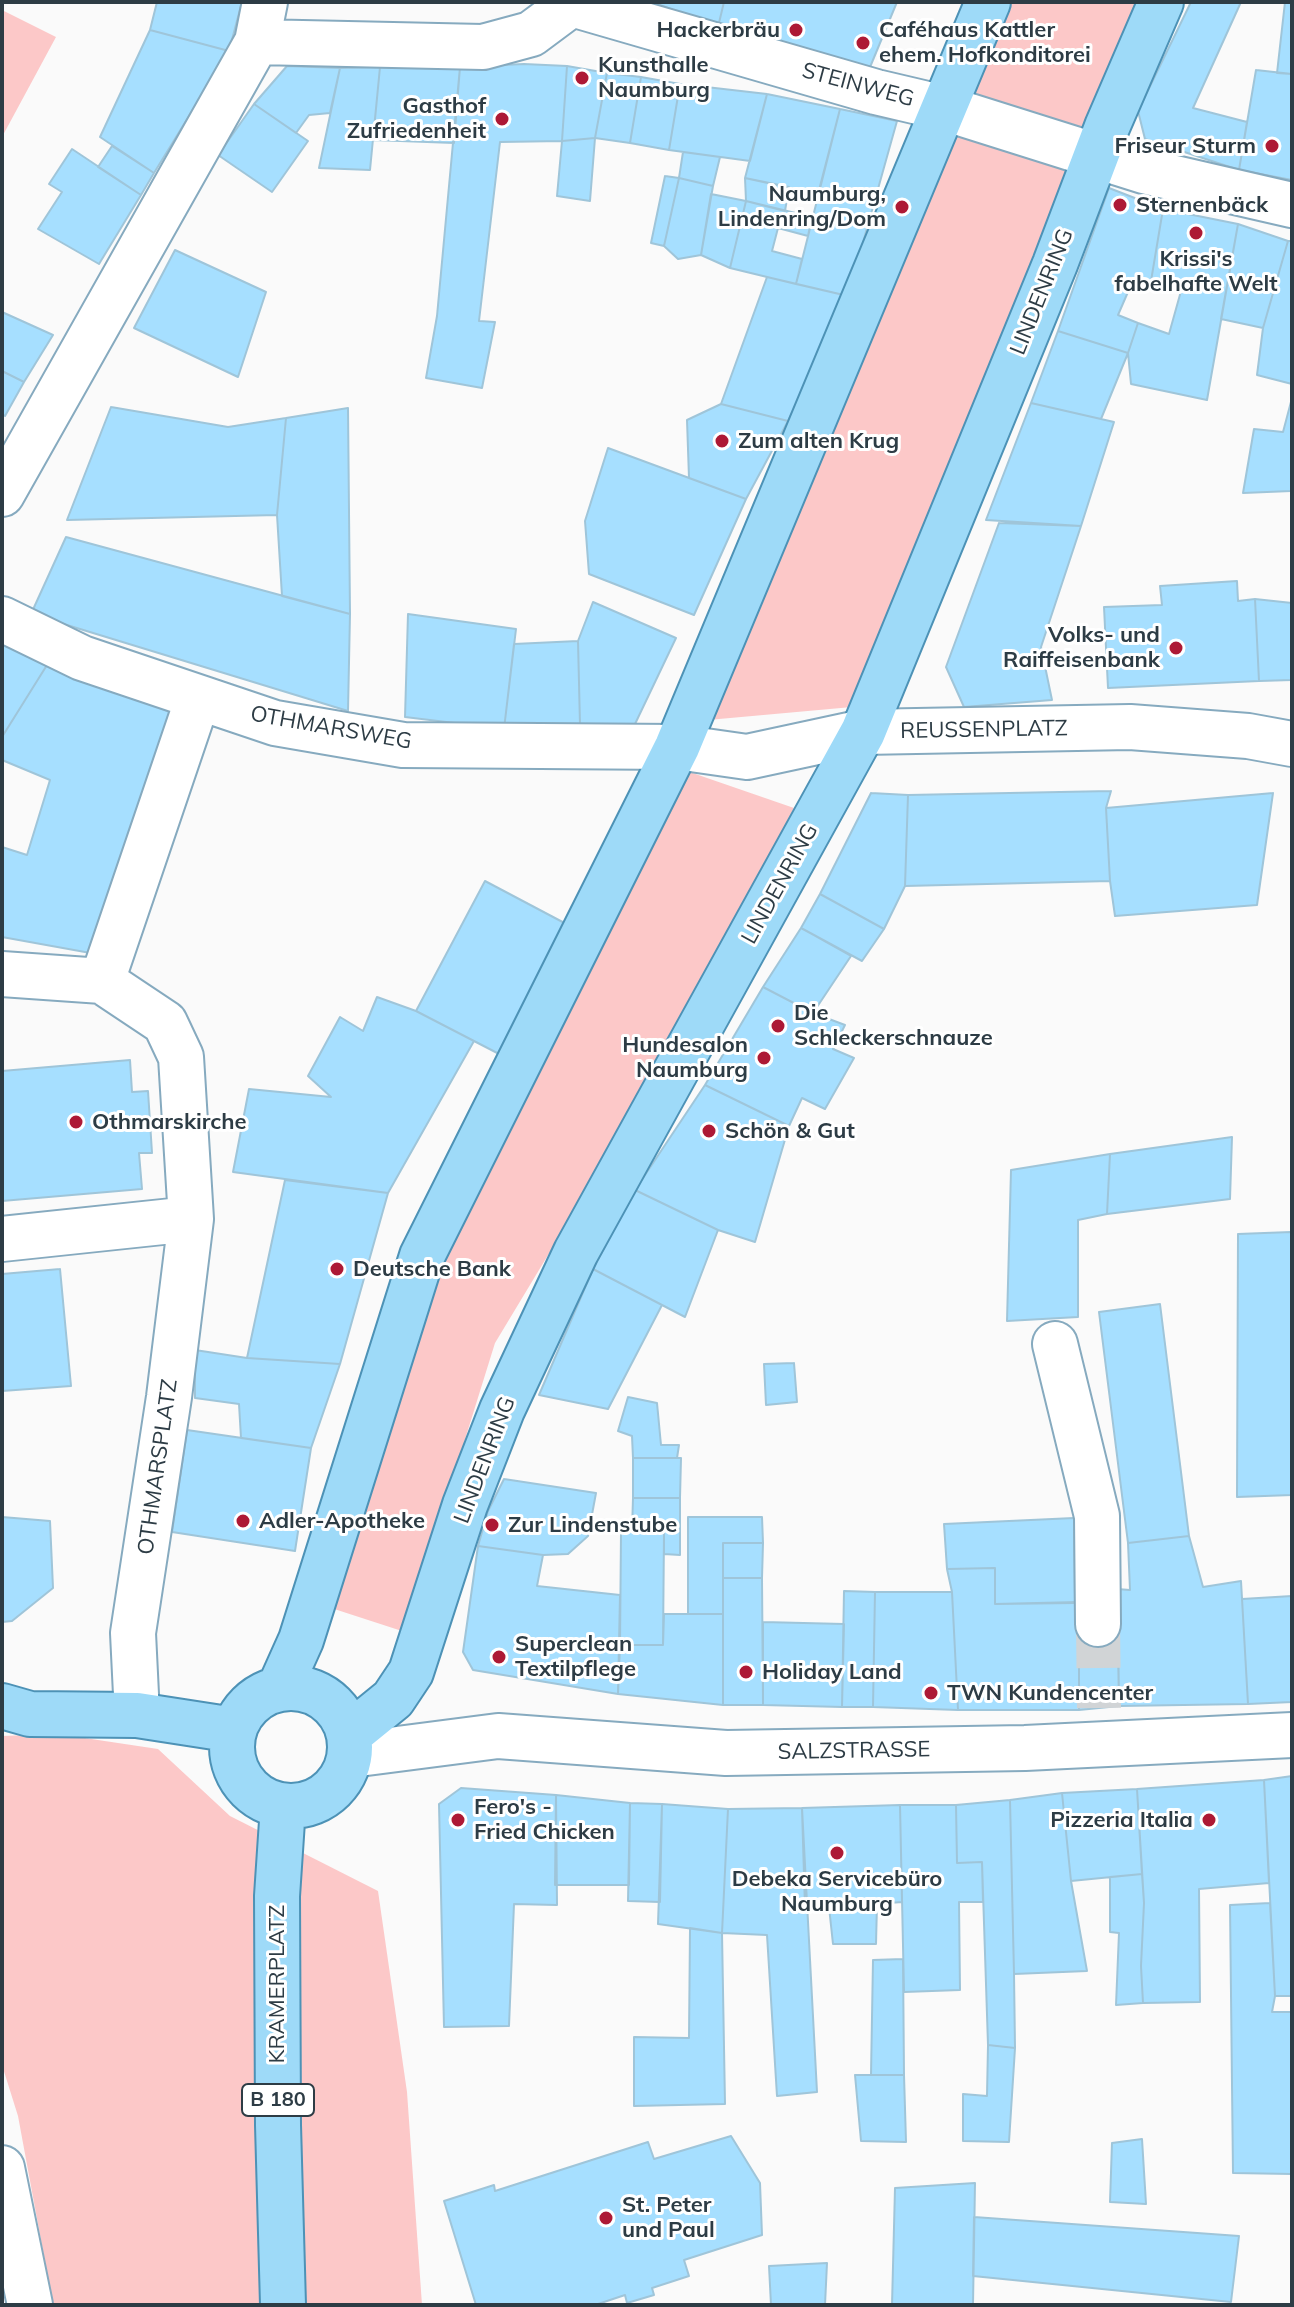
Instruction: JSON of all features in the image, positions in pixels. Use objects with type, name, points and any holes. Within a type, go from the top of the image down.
[{"type":"main road","points":[[279,1689],[301,1640],[422,1256],[677,747],[988,2]]},
{"type":"main road","name":"LINDENRING","points":[[350,1745],[393,1699],[411,1672],[470,1491],[502,1410],[576,1252],[863,732],[1055,264],[1095,156],[1161,2]]},
{"type":"main road","points":[[297,1688],[316,1693],[331,1703],[343,1717],[350,1745],[345,1774],[333,1790],[318,1801],[301,1806],[283,1806],[266,1801],[251,1791],[239,1777],[232,1748],[234,1730],[248,1706],[261,1696],[279,1689],[297,1688]]},
{"type":"main road","points":[[2,1706],[30,1714],[137,1715],[234,1730]]},
{"type":"main road","name":"KRAMERPLATZ","points":[[283,1806],[277,1896],[283,2305]]},
{"type":"street","name":"STEINWEG","points":[[261,22],[483,47],[531,34],[568,3],[640,13],[876,92],[944,108],[1144,171],[1292,205]]},
{"type":"street","points":[[2,494],[261,22]]},
{"type":"street","name":"OTHMARSWEG","points":[[2,619],[82,658],[275,723],[403,745],[677,747]]},
{"type":"street","points":[[102,981],[198,698]]},
{"type":"street","name":"REUSSENPLATZ","points":[[677,747],[747,757],[863,732],[1130,727],[1248,736],[1292,744]]},
{"type":"street","name":"OTHMARSPLATZ","points":[[2,974],[102,981],[165,1023],[181,1057],[191,1219],[169,1397],[133,1633],[137,1715]]},
{"type":"street","points":[[2,1239],[191,1219]]},
{"type":"street","points":[[1055,1344],[1097,1516],[1098,1624]]},
{"type":"street","name":"SALZSTRASSE","points":[[350,1745],[417,1744],[498,1736],[726,1753],[1100,1726],[1292,1735]]},
{"type":"street","points":[[2,2168],[30,2305]]},
{"type":"shaded area","points":[[1008,2],[1140,2],[852,707],[708,720]]},
{"type":"shaded area","points":[[2,10],[56,37],[2,137]]},
{"type":"shaded area","points":[[681,769],[794,808],[630,1119],[495,1343],[405,1632],[325,1606],[433,1266]]},
{"type":"shaded area","points":[[58,1734],[158,1749],[230,1816],[378,1891],[407,2092],[422,2305],[53,2305],[18,2116],[2,2065],[2,1736]]},
{"type":"building","points":[[157,2],[242,2],[229,51],[150,30]]},
{"type":"building","points":[[652,2],[724,2],[718,27]]},
{"type":"building","points":[[724,2],[897,2],[868,72],[718,27]]},
{"type":"building","points":[[1191,2],[1241,2],[1193,108],[1247,122],[1239,170],[1145,139],[1138,111]]},
{"type":"building","points":[[1285,2],[1292,2],[1292,74],[1277,73]]},
{"type":"building","points":[[150,30],[229,51],[154,173],[100,137]]},
{"type":"building","points":[[524,64],[567,66],[562,141],[500,142],[479,321],[495,322],[482,388],[426,378],[437,316],[460,67]]},
{"type":"building","points":[[287,66],[340,68],[330,113],[309,115],[296,133],[254,104]]},
{"type":"building","points":[[567,66],[607,73],[595,138],[562,141]]},
{"type":"building","points":[[380,67],[460,67],[454,143],[373,140]]},
{"type":"building","points":[[380,67],[370,170],[319,168],[340,68]]},
{"type":"building","points":[[1256,70],[1292,74],[1292,180],[1239,170]]},
{"type":"building","points":[[607,73],[641,77],[630,143],[595,138]]},
{"type":"building","points":[[641,77],[680,84],[669,150],[630,143]]},
{"type":"building","points":[[680,84],[767,94],[750,161],[669,150]]},
{"type":"building","points":[[767,94],[840,109],[818,194],[745,178]]},
{"type":"building","points":[[254,104],[308,141],[272,192],[218,155]]},
{"type":"building","points":[[840,109],[897,121],[848,296],[796,284]]},
{"type":"building","points":[[595,138],[590,201],[557,196],[562,141]]},
{"type":"building","points":[[112,146],[154,173],[141,195],[98,167]]},
{"type":"building","points":[[72,149],[141,195],[99,264],[38,229],[62,192],[49,184]]},
{"type":"building","points":[[683,152],[720,157],[713,186],[679,178]]},
{"type":"building","points":[[665,176],[679,178],[664,246],[651,243]]},
{"type":"building","points":[[679,178],[713,186],[701,255],[678,259],[664,246]]},
{"type":"building","points":[[745,178],[789,187],[785,211],[746,201]]},
{"type":"building","points":[[1109,188],[1163,209],[1150,287],[1131,285],[1118,315],[1138,323],[1128,353],[1058,331]]},
{"type":"building","points":[[711,194],[746,201],[730,268],[701,255]]},
{"type":"building","points":[[746,201],[812,217],[808,236],[778,228],[772,251],[802,259],[796,284],[730,268]]},
{"type":"building","points":[[1163,209],[1238,224],[1207,400],[1131,384],[1128,353],[1138,323],[1169,334],[1181,291],[1150,287]]},
{"type":"building","points":[[1238,224],[1288,241],[1263,328],[1221,319]]},
{"type":"building","points":[[1288,241],[1292,241],[1292,384],[1257,375],[1263,328]]},
{"type":"building","points":[[175,250],[266,292],[238,377],[134,328]]},
{"type":"building","points":[[767,277],[848,296],[788,421],[721,404]]},
{"type":"building","points":[[2,312],[53,335],[24,382],[2,371]]},
{"type":"building","points":[[1058,331],[1128,353],[1101,419],[1031,403]]},
{"type":"building","points":[[2,371],[24,382],[5,416],[2,414]]},
{"type":"building","points":[[1292,398],[1291,491],[1243,493],[1254,429],[1283,432]]},
{"type":"building","points":[[1031,403],[1114,422],[1081,526],[986,520]]},
{"type":"building","points":[[721,404],[788,421],[746,499],[689,478],[687,420]]},
{"type":"building","points":[[111,407],[228,427],[286,418],[277,515],[67,520]]},
{"type":"building","points":[[348,408],[350,614],[282,596],[277,515],[286,418]]},
{"type":"building","points":[[608,448],[746,499],[694,615],[589,574],[585,521]]},
{"type":"building","points":[[999,523],[1081,526],[1041,647],[1052,700],[964,707],[946,667]]},
{"type":"building","points":[[66,537],[350,614],[348,711],[31,614]]},
{"type":"building","points":[[1237,581],[1238,601],[1255,599],[1259,681],[1108,688],[1104,607],[1162,605],[1160,586]]},
{"type":"building","points":[[1255,599],[1292,603],[1292,680],[1259,681]]},
{"type":"building","points":[[593,602],[676,638],[635,724],[580,725],[578,641]]},
{"type":"building","points":[[408,614],[516,629],[504,729],[405,717]]},
{"type":"building","points":[[2,637],[47,665],[2,737]]},
{"type":"building","points":[[578,641],[580,725],[504,729],[514,644]]},
{"type":"building","points":[[47,665],[175,713],[96,954],[2,937],[2,847],[27,855],[50,780],[2,760],[2,737]]},
{"type":"building","points":[[1111,791],[1106,808],[1110,881],[905,886],[908,795]]},
{"type":"building","points":[[871,793],[908,795],[905,886],[884,929],[820,894]]},
{"type":"building","points":[[1273,793],[1257,905],[1115,916],[1106,808]]},
{"type":"building","points":[[485,881],[572,927],[503,1056],[416,1011]]},
{"type":"building","points":[[820,894],[884,929],[862,961],[801,928]]},
{"type":"building","points":[[801,928],[851,956],[813,1013],[763,987]]},
{"type":"building","points":[[763,987],[813,1013],[845,1025],[833,1049],[854,1058],[825,1109],[802,1098],[789,1126],[705,1085]]},
{"type":"building","points":[[377,997],[416,1011],[474,1041],[388,1193],[233,1172],[249,1089],[331,1097],[308,1076],[340,1017],[363,1031]]},
{"type":"building","name":"Othmarskirche","points":[[130,1060],[132,1092],[148,1091],[152,1153],[139,1153],[142,1189],[2,1201],[2,1071]]},
{"type":"building","points":[[705,1085],[789,1126],[755,1242],[718,1230],[635,1190]]},
{"type":"building","points":[[1232,1137],[1230,1199],[1107,1214],[1110,1154]]},
{"type":"building","points":[[1110,1154],[1107,1214],[1078,1220],[1078,1317],[1007,1321],[1011,1170]]},
{"type":"building","points":[[285,1180],[388,1193],[340,1364],[247,1358]]},
{"type":"building","points":[[635,1190],[718,1230],[685,1317],[593,1269]]},
{"type":"building","points":[[1291,1232],[1292,1495],[1237,1497],[1238,1234]]},
{"type":"building","points":[[60,1269],[71,1386],[2,1391],[2,1274]]},
{"type":"building","points":[[593,1269],[662,1305],[608,1409],[539,1395]]},
{"type":"building","points":[[1160,1304],[1189,1536],[1128,1543],[1099,1312]]},
{"type":"building","points":[[195,1350],[247,1358],[340,1364],[311,1448],[241,1438],[239,1404],[195,1398]]},
{"type":"building","points":[[794,1363],[797,1402],[766,1405],[764,1364]]},
{"type":"building","points":[[628,1397],[657,1403],[661,1445],[679,1445],[677,1458],[633,1458],[632,1436],[618,1431]]},
{"type":"building","points":[[187,1430],[311,1448],[295,1551],[172,1532]]},
{"type":"building","points":[[633,1458],[681,1458],[680,1498],[633,1498]]},
{"type":"building","points":[[504,1479],[596,1493],[588,1536],[568,1554],[543,1555],[478,1546],[488,1511]]},
{"type":"building","points":[[633,1498],[680,1498],[680,1555],[664,1554],[664,1532],[632,1531]]},
{"type":"building","points":[[2,1517],[50,1521],[53,1588],[12,1621],[2,1622]]},
{"type":"building","points":[[688,1517],[762,1517],[763,1543],[723,1543],[723,1614],[688,1614]]},
{"type":"building","points":[[1074,1518],[1075,1603],[995,1604],[995,1568],[947,1569],[944,1524]]},
{"type":"building","points":[[621,1532],[664,1532],[663,1645],[620,1645]]},
{"type":"building","points":[[1189,1536],[1203,1587],[1241,1581],[1248,1704],[1119,1706],[1117,1589],[1130,1590],[1128,1543]]},
{"type":"building","points":[[723,1543],[763,1543],[762,1578],[723,1578]]},
{"type":"building","points":[[478,1546],[543,1555],[537,1586],[620,1595],[618,1694],[473,1670],[463,1652]]},
{"type":"building","points":[[995,1568],[995,1604],[1079,1602],[1079,1710],[958,1710],[952,1592],[947,1569]]},
{"type":"building","points":[[723,1578],[762,1578],[763,1705],[723,1705]]},
{"type":"building","points":[[844,1591],[875,1592],[873,1707],[842,1707]]},
{"type":"building","points":[[875,1592],[952,1592],[958,1710],[873,1707]]},
{"type":"building","points":[[1292,1596],[1292,1702],[1248,1704],[1242,1599]]},
{"type":"building","points":[[664,1614],[723,1614],[723,1705],[618,1694],[620,1645],[663,1645]]},
{"type":"building","points":[[763,1622],[844,1624],[842,1707],[763,1705]]},
{"type":"building","points":[[1079,1623],[1118,1625],[1119,1706],[1079,1710]]},
{"type":"building","points":[[1292,1776],[1292,1996],[1275,1996],[1264,1780]]},
{"type":"building","points":[[1264,1780],[1269,1883],[1199,1889],[1200,2002],[1143,2003],[1144,1903],[1137,1789]]},
{"type":"building","points":[[461,1788],[556,1795],[557,1905],[514,1904],[509,2026],[444,2027],[439,1804]]},
{"type":"building","points":[[1137,1789],[1142,1874],[1071,1881],[1062,1793]]},
{"type":"building","points":[[1062,1793],[1071,1881],[1087,1971],[1014,1974],[1010,1800]]},
{"type":"building","points":[[556,1795],[630,1803],[629,1885],[555,1885]]},
{"type":"building","points":[[1010,1800],[1015,2048],[988,2045],[982,1862],[957,1863],[956,1805]]},
{"type":"building","points":[[630,1803],[662,1804],[660,1902],[628,1901]]},
{"type":"building","points":[[662,1804],[728,1809],[722,1933],[658,1924]]},
{"type":"building","points":[[900,1805],[956,1805],[957,1863],[982,1862],[983,1902],[959,1902],[960,1990],[904,1992]]},
{"type":"building","points":[[900,1805],[902,1902],[877,1904],[876,1944],[833,1944],[829,1907],[805,1908],[802,1808]]},
{"type":"building","points":[[802,1808],[817,2092],[777,2096],[767,1935],[722,1933],[728,1809]]},
{"type":"building","points":[[1142,1874],[1143,2003],[1116,2005],[1119,1933],[1110,1932],[1110,1877]]},
{"type":"building","points":[[1270,1903],[1275,1996],[1272,2012],[1292,2012],[1292,2174],[1233,2173],[1230,1905]]},
{"type":"building","points":[[690,1928],[722,1933],[725,2104],[634,2106],[634,2037],[689,2038]]},
{"type":"building","points":[[903,1959],[904,2075],[871,2075],[873,1960]]},
{"type":"building","points":[[988,2045],[1015,2048],[1009,2142],[963,2141],[963,2094],[987,2096]]},
{"type":"building","points":[[855,2075],[904,2075],[906,2142],[861,2141]]},
{"type":"building","name":"St. Peter und Paul","points":[[731,2136],[760,2183],[762,2235],[684,2260],[689,2276],[652,2288],[654,2295],[627,2303],[625,2295],[595,2305],[476,2305],[444,2201],[494,2185],[495,2191],[648,2142],[654,2159]]},
{"type":"building","points":[[1142,2139],[1146,2204],[1110,2202],[1112,2143]]},
{"type":"building","points":[[975,2183],[973,2305],[892,2305],[895,2188]]},
{"type":"building","points":[[974,2217],[1239,2236],[1231,2302],[973,2276]]},
{"type":"building","points":[[827,2263],[825,2305],[771,2305],[769,2266]]},
{"type":"tunnel","points":[[1098,1624],[1099,1708]]},
{"type":"place","name":"Hackerbräu","points":[[796,30]]},
{"type":"place","name":"Caféhaus Kattler ehem. Hofkonditorei","points":[[863,43]]},
{"type":"place","name":"Kunsthalle Naumburg","points":[[582,78]]},
{"type":"place","name":"Gasthof Zufriedenheit","points":[[502,119]]},
{"type":"place","name":"Friseur Sturm","points":[[1272,146]]},
{"type":"place","name":"Sternenbäck","points":[[1120,205]]},
{"type":"place","name":"Naumburg, Lindenring/Dom","points":[[902,207]]},
{"type":"place","name":"Krissi's fabelhafte Welt","points":[[1196,233]]},
{"type":"place","name":"Zum alten Krug","points":[[722,441]]},
{"type":"place","name":"Volks- und Raiffeisenbank","points":[[1176,648]]},
{"type":"place","name":"Die Schleckerschnauze","points":[[778,1026]]},
{"type":"place","name":"Hundesalon Naumburg","points":[[764,1058]]},
{"type":"place","name":"Othmarskirche","points":[[76,1122]]},
{"type":"place","name":"Schön & Gut","points":[[709,1131]]},
{"type":"place","name":"Deutsche Bank","points":[[337,1269]]},
{"type":"place","name":"Adler-Apotheke","points":[[243,1521]]},
{"type":"place","name":"Zur Lindenstube","points":[[492,1525]]},
{"type":"place","name":"Superclean Textilpflege","points":[[499,1657]]},
{"type":"place","name":"Holiday Land","points":[[746,1672]]},
{"type":"place","name":"TWN Kundencenter","points":[[931,1693]]},
{"type":"place","name":"Fero's - Fried Chicken","points":[[458,1820]]},
{"type":"place","name":"Pizzeria Italia","points":[[1209,1820]]},
{"type":"place","name":"Debeka Servicebüro Naumburg","points":[[837,1853]]},
{"type":"place","name":"St. Peter und Paul","points":[[606,2218]]}]
